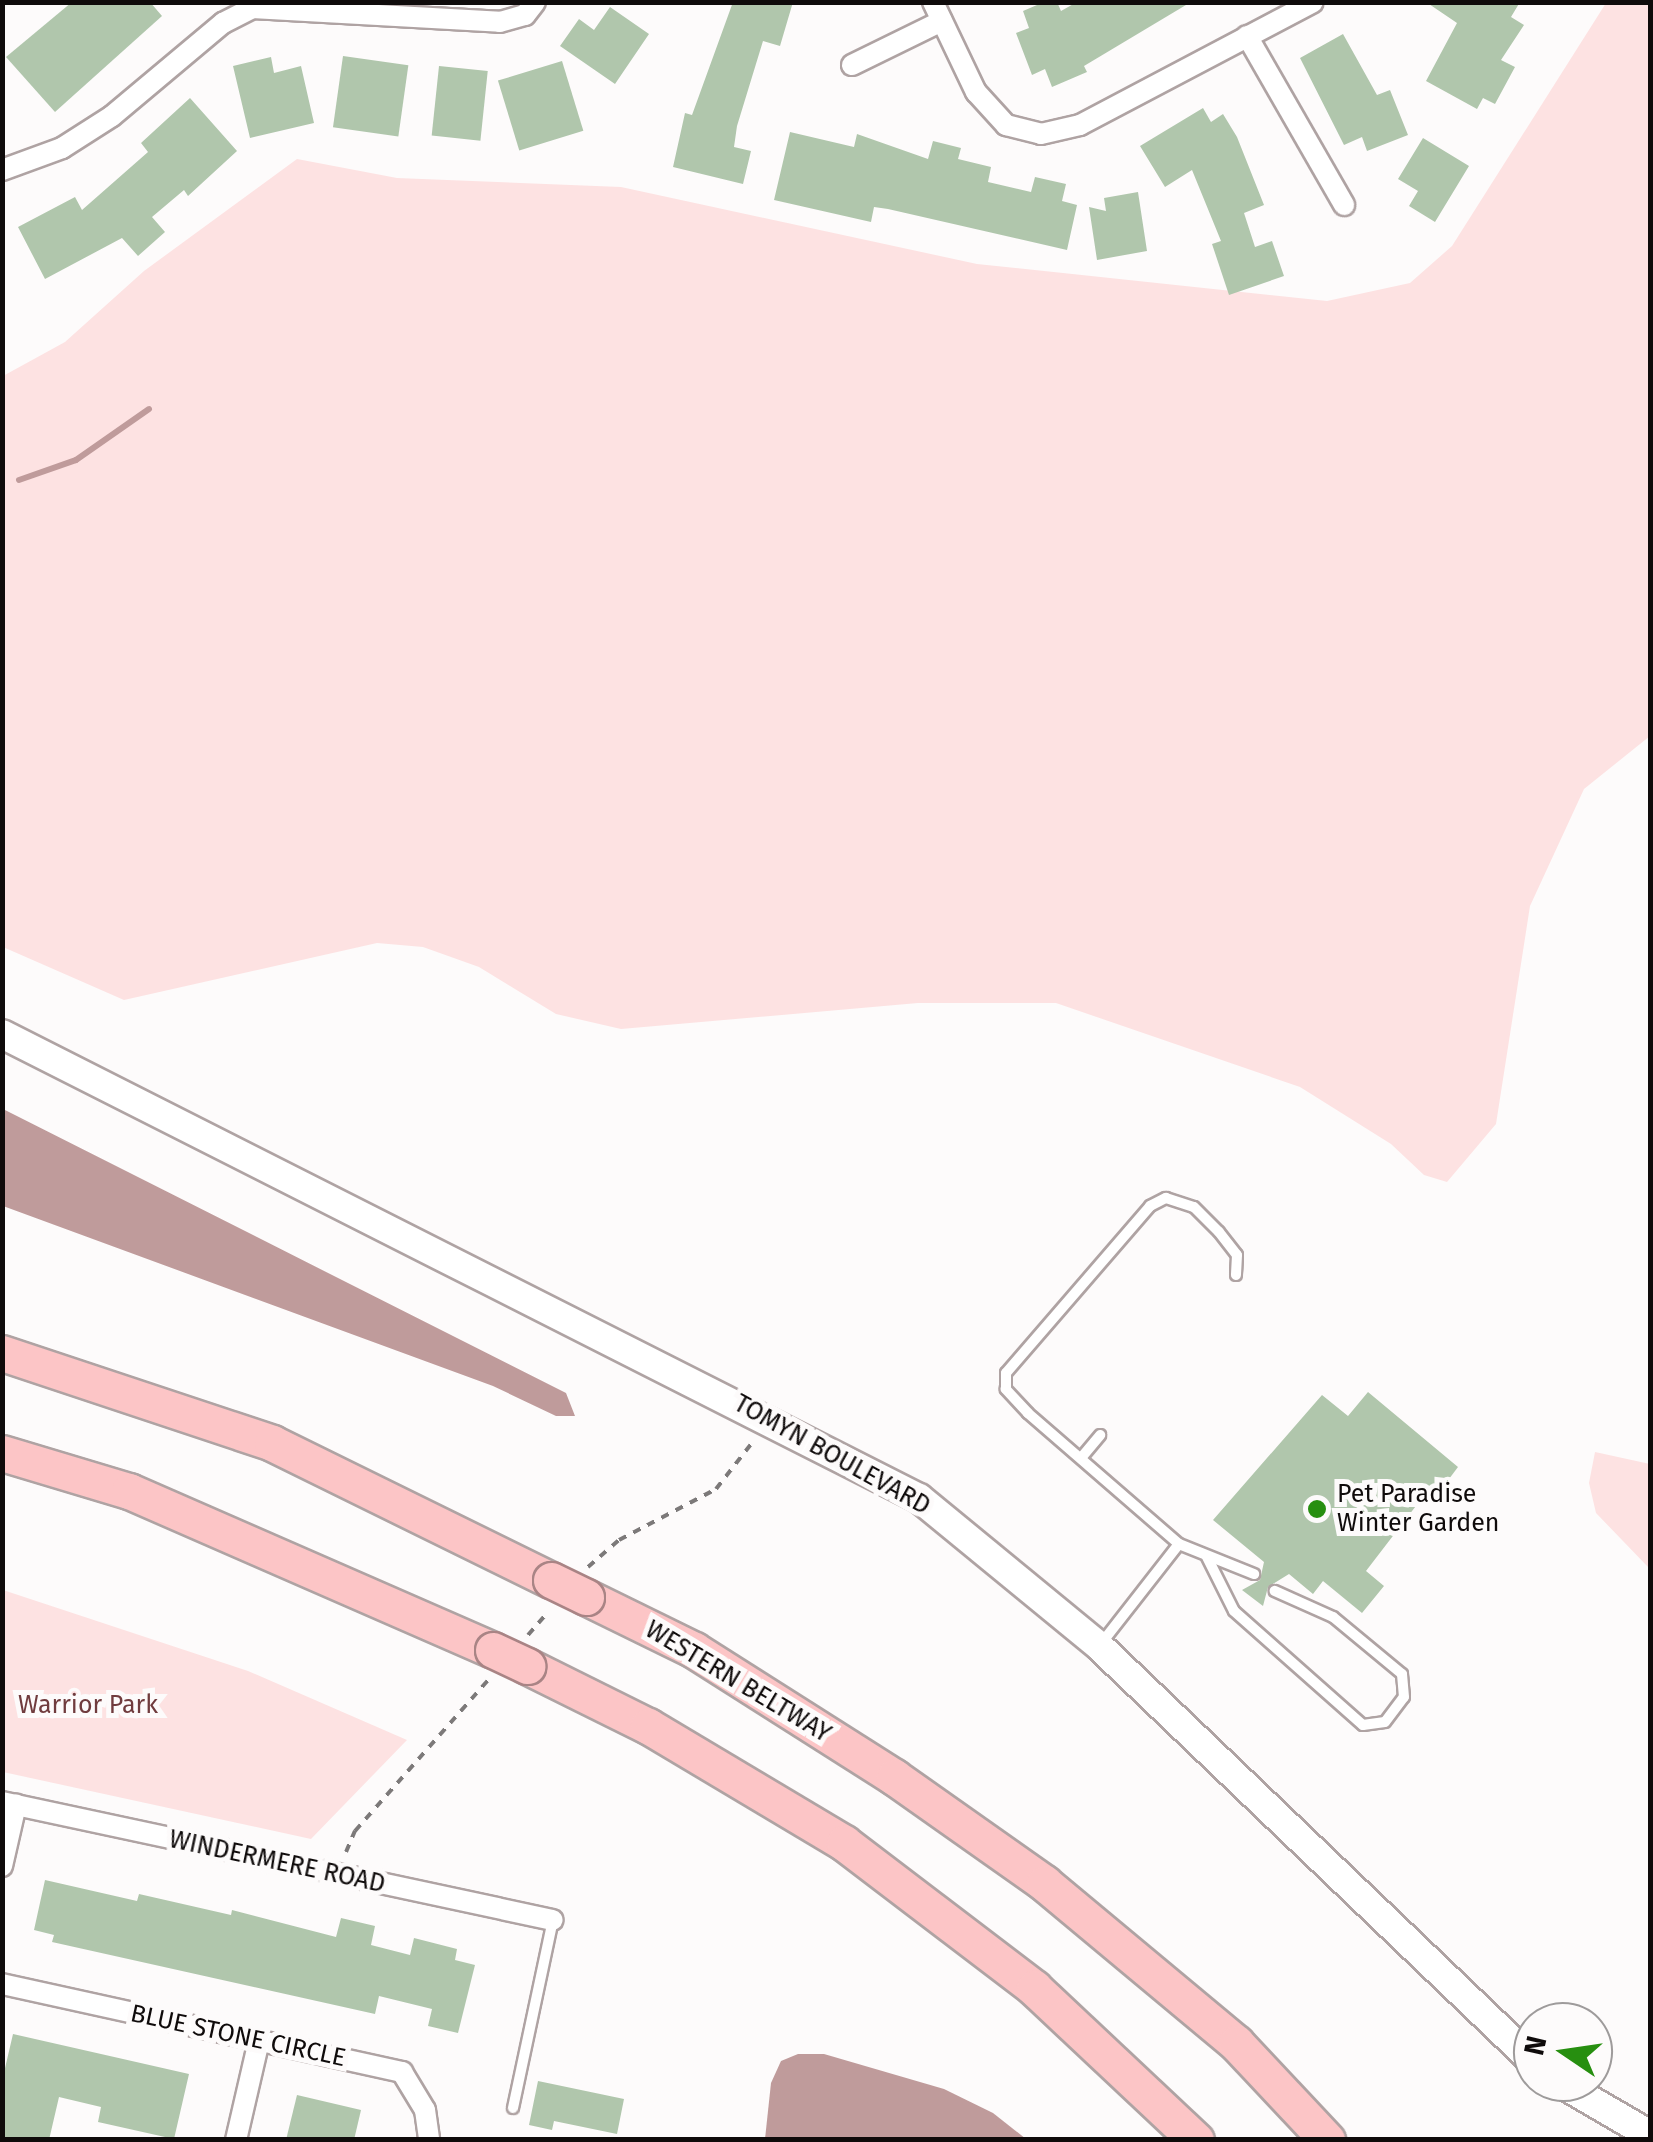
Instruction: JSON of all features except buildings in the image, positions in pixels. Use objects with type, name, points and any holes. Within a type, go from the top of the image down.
[{"type":"highway","points":[[2,1344],[272,1443]]},
{"type":"highway","name":"WESTERN BELTWAY","points":[[2,1353],[272,1443],[694,1650],[894,1777],[1044,1884],[1236,2043],[1326,2140]]},
{"type":"highway","points":[[2,1453],[129,1491],[509,1658],[648,1726],[844,1843],[1034,1988],[1196,2140]]},
{"type":"street","points":[[2,170],[62,148],[112,116],[222,24],[251,6],[500,22],[526,15],[535,2]]},
{"type":"street","points":[[852,65],[937,12],[976,92],[1006,126],[1041,134],[1080,125],[1313,2]]},
{"type":"street","points":[[1247,36],[1344,205]]},
{"type":"street","name":"TOMYN BOULEVARD","points":[[2,1034],[768,1417],[919,1498],[1099,1646],[1513,2042]]},
{"type":"street","points":[[2,1866],[9,1803]]},
{"type":"street","name":"WINDERMERE ROAD","points":[[9,1803],[552,1920]]},
{"type":"street","name":"BLUE STONE CIRCLE","points":[[2,1984],[402,2072],[425,2110],[429,2140]]},
{"type":"street","points":[[236,2140],[259,2040]]},
{"type":"street","points":[[1593,2102],[1650,2135]]},
{"type":"lane","points":[[1236,1275],[1237,1255],[1219,1232],[1194,1207],[1166,1198],[1150,1206],[1006,1373],[1006,1388],[1180,1544],[1254,1574]]},
{"type":"lane","points":[[1080,1458],[1100,1435]]},
{"type":"lane","points":[[1099,1646],[1180,1544]]},
{"type":"lane","points":[[1207,1557],[1234,1610],[1363,1725],[1385,1722],[1404,1697],[1402,1674],[1333,1617],[1275,1591]]},
{"type":"lane","points":[[513,2108],[552,1920]]},
{"type":"path","points":[[340,1876],[355,1832],[570,1587],[619,1540],[716,1489],[768,1417]]},
{"type":"green space","points":[[1606,3],[1650,3],[1650,736],[1584,789],[1530,906],[1496,1124],[1447,1182],[1424,1175],[1391,1144],[1300,1087],[1056,1003],[918,1003],[621,1029],[556,1014],[479,967],[423,947],[377,943],[124,1000],[3,947],[3,376],[65,342],[144,271],[297,159],[397,178],[621,187],[977,264],[1327,301],[1410,283],[1452,246]]},
{"type":"green space","points":[[1595,1452],[1650,1464],[1650,1586],[1649,1568],[1596,1513],[1589,1483]]},
{"type":"green space","name":"Warrior Park","points":[[3,1590],[248,1671],[407,1740],[311,1839],[3,1772]]},
{"type":"shaded area","points":[[3,1109],[566,1393],[575,1416],[556,1416],[493,1386],[3,1206]]},
{"type":"shaded area","points":[[798,2054],[824,2054],[944,2089],[993,2113],[1026,2139],[765,2139],[771,2083],[781,2061]]},
{"type":"waterway","points":[[19,480],[76,460],[149,409]]},
{"type":"place","name":"Pet Paradise Winter Garden","points":[[1317,1509]]}]
